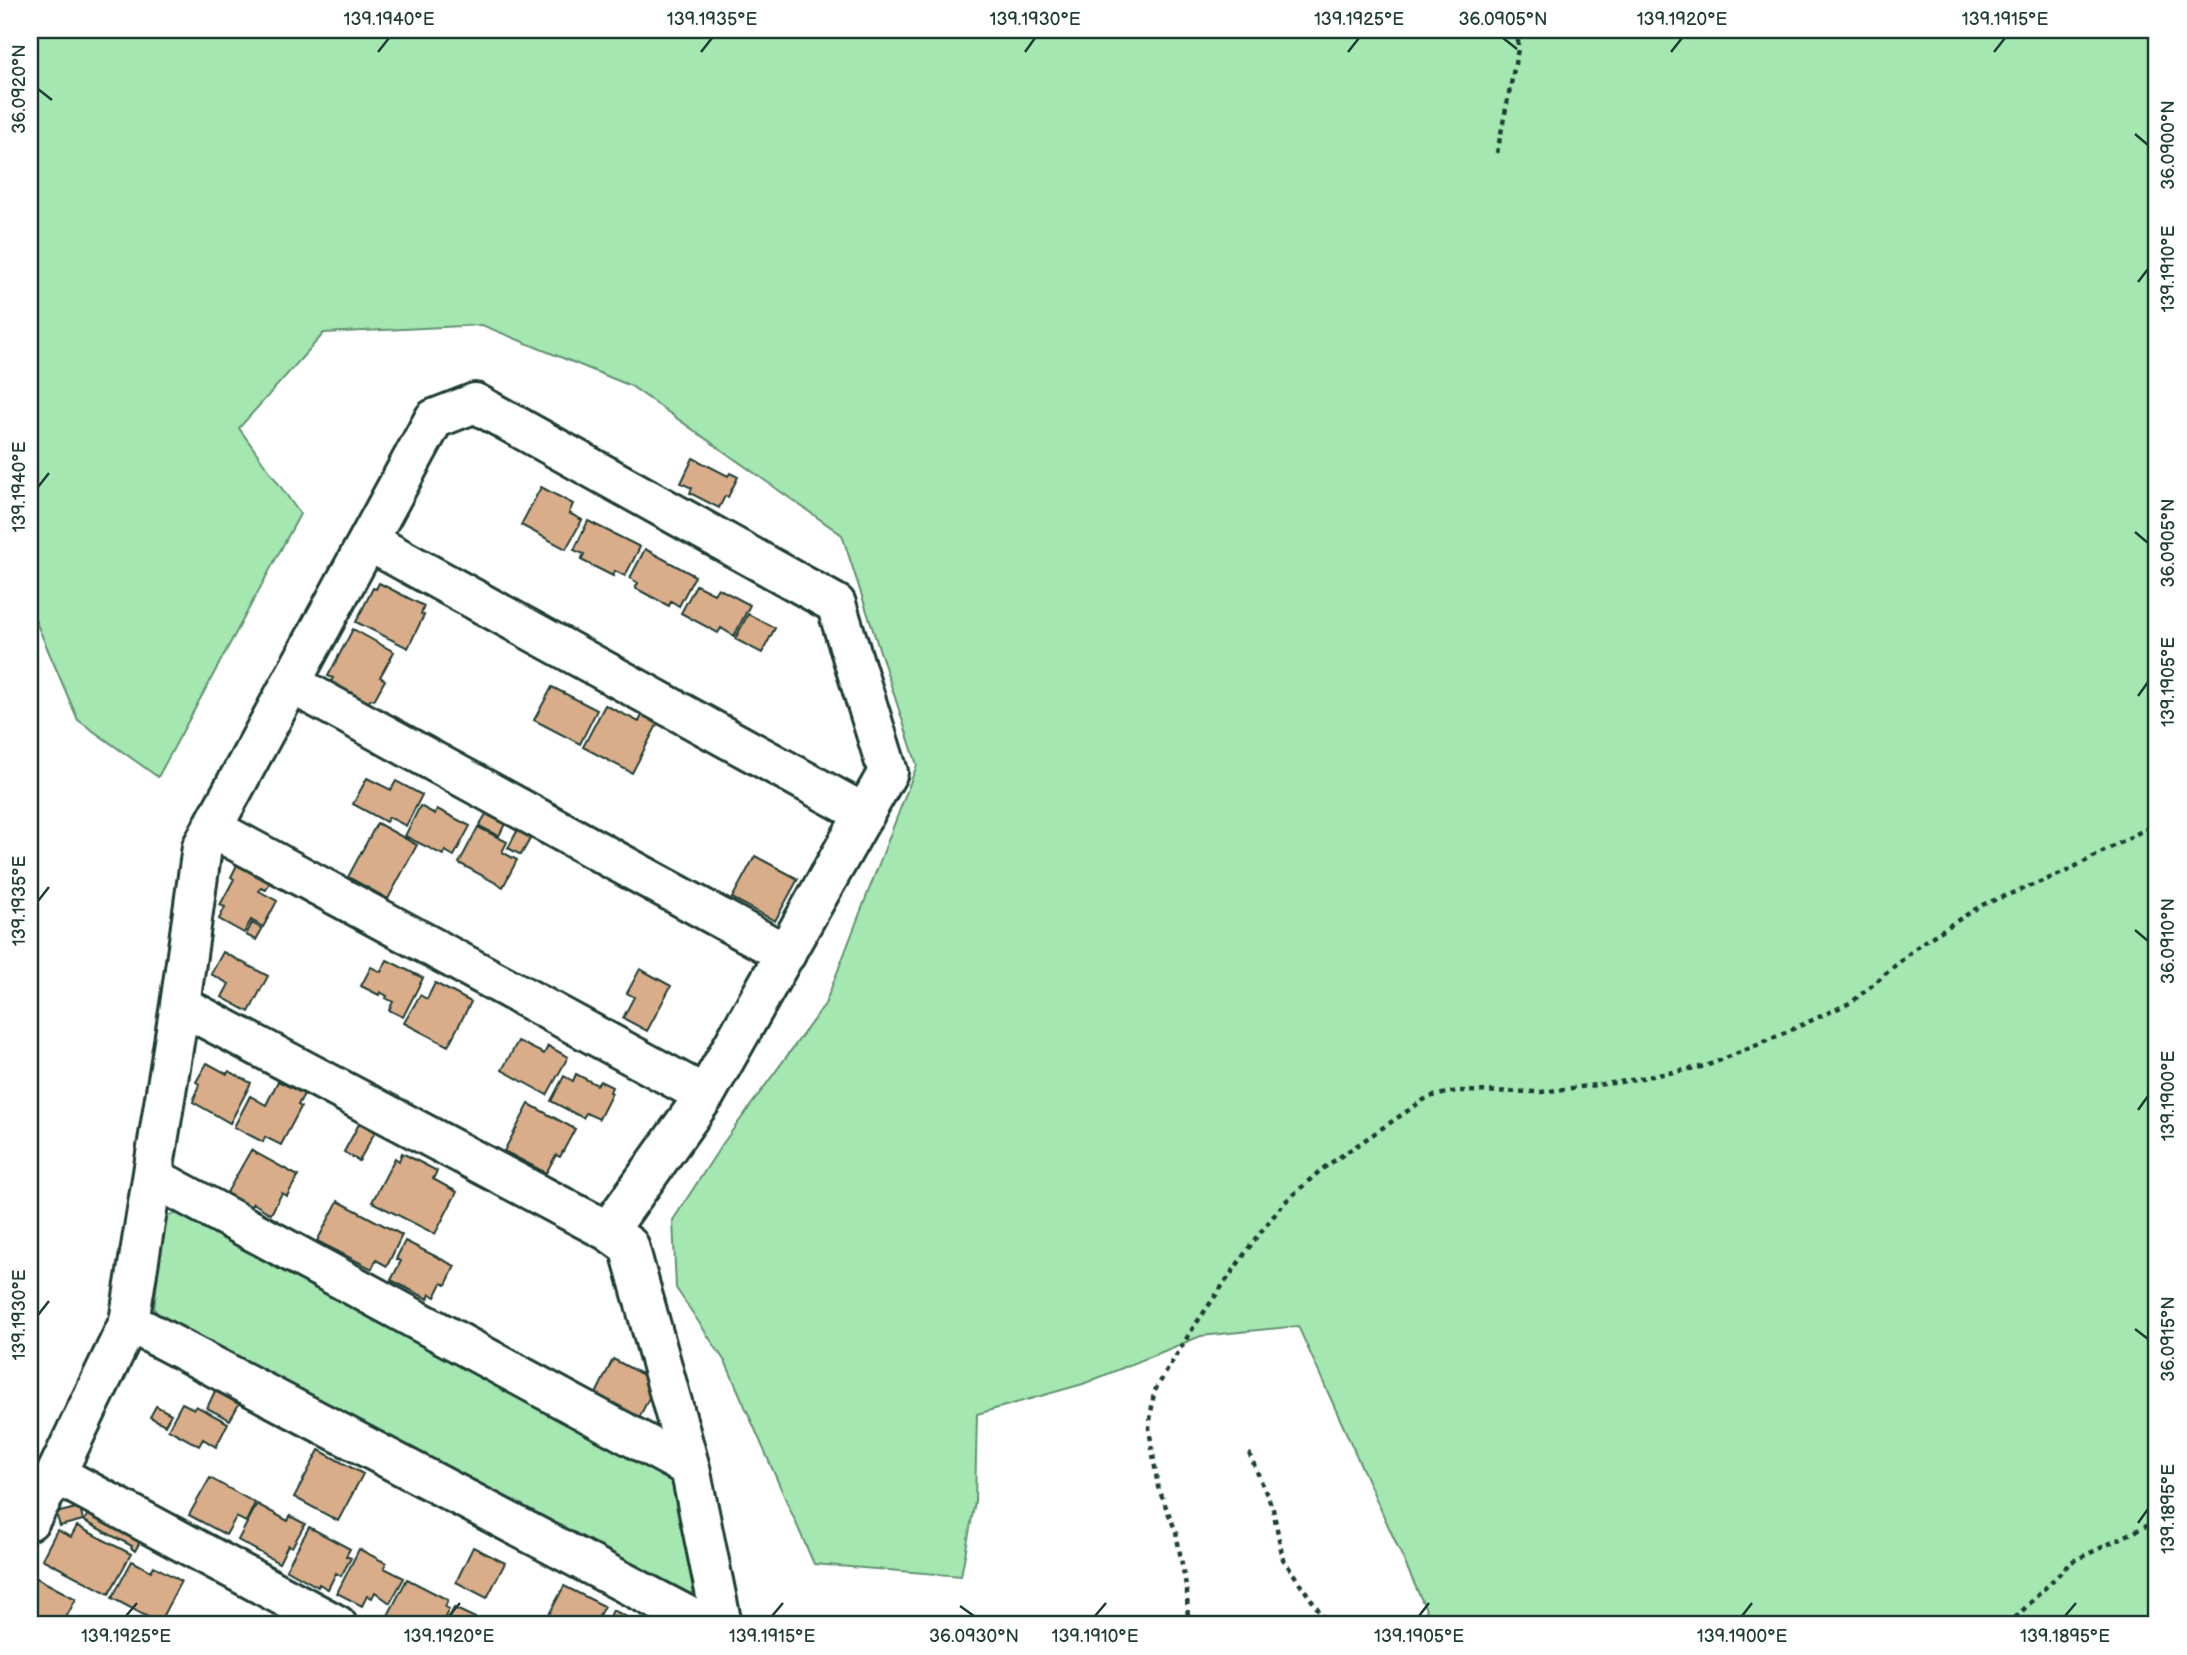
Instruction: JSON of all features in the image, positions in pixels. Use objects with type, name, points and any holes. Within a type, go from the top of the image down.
[{"type":"street","points":[[30,1520],[56,1474],[129,1322],[180,1005],[202,847],[434,419],[475,403],[836,604],[888,772],[705,1095],[608,1231]]},
{"type":"street","points":[[368,541],[864,814]]},
{"type":"street","points":[[292,684],[786,954]]},
{"type":"street","points":[[212,828],[705,1095]]},
{"type":"street","points":[[180,1005],[608,1231],[629,1246],[690,1468],[722,1625]]},
{"type":"street","points":[[153,1177],[690,1468]]},
{"type":"street","points":[[129,1322],[705,1625]]},
{"type":"street","points":[[56,1474],[337,1625]]},
{"type":"path","points":[[1497,153],[1518,48],[1518,30]]},
{"type":"path","points":[[1188,1625],[1187,1591],[1176,1532],[1158,1487],[1149,1428],[1154,1392],[1193,1328],[1255,1239],[1285,1202],[1322,1170],[1428,1097],[1457,1091],[1541,1092],[1620,1082],[1706,1066],[1760,1044],[1852,1002],[1922,943],[1982,905],[2063,873],[2157,823]]},
{"type":"path","points":[[1249,1453],[1273,1509],[1283,1559],[1329,1625]]},
{"type":"path","points":[[2008,1625],[2071,1562],[2157,1521]]},
{"type":"green space","points":[[32,30],[2157,30],[2157,1625],[1433,1625],[1298,1326],[1201,1336],[1083,1384],[977,1414],[975,1502],[961,1576],[814,1564],[726,1363],[676,1288],[673,1220],[721,1146],[825,1004],[917,765],[842,535],[631,386],[482,325],[324,333],[239,428],[300,514],[158,777],[78,720],[30,608]]},
{"type":"green space","points":[[186,1212],[675,1482],[697,1588],[682,1601],[163,1320],[154,1309],[164,1216]]},
{"type":"building","points":[[693,458],[728,476],[730,473],[738,477],[719,508],[690,493],[692,488],[681,483]]},
{"type":"building","points":[[541,487],[573,504],[569,513],[582,520],[566,549],[521,525]]},
{"type":"building","points":[[588,521],[640,547],[625,576],[615,571],[613,576],[581,560],[584,554],[574,550]]},
{"type":"building","points":[[645,549],[695,576],[679,606],[671,601],[669,606],[635,588],[638,583],[630,578]]},
{"type":"building","points":[[379,583],[424,606],[421,614],[424,615],[408,648],[356,622],[373,588],[376,589]]},
{"type":"building","points":[[696,585],[714,594],[718,588],[750,605],[734,636],[721,628],[718,633],[681,613]]},
{"type":"building","points":[[748,614],[775,628],[762,653],[735,639]]},
{"type":"building","points":[[353,629],[394,652],[380,677],[385,680],[374,700],[371,699],[368,703],[330,683],[333,678],[328,676]]},
{"type":"building","points":[[552,687],[597,710],[580,744],[534,720]]},
{"type":"building","points":[[605,705],[639,722],[642,715],[658,723],[632,773],[583,747]]},
{"type":"building","points":[[367,778],[391,790],[396,781],[422,795],[406,826],[389,817],[386,822],[353,804]]},
{"type":"building","points":[[420,806],[435,814],[437,809],[470,826],[454,856],[445,851],[443,855],[405,836]]},
{"type":"building","points":[[486,814],[505,824],[499,836],[479,826]]},
{"type":"building","points":[[377,823],[417,845],[388,899],[348,877]]},
{"type":"building","points":[[521,824],[534,832],[521,855],[508,848]]},
{"type":"building","points":[[478,827],[507,842],[502,852],[517,860],[503,887],[459,863]]},
{"type":"building","points":[[755,856],[798,879],[775,921],[732,898]]},
{"type":"building","points":[[238,863],[272,878],[266,890],[261,888],[259,891],[277,901],[263,927],[251,920],[244,933],[219,919],[225,907],[220,905],[234,879],[231,877]]},
{"type":"building","points":[[252,923],[262,929],[256,940],[246,935]]},
{"type":"building","points":[[223,952],[268,976],[249,1012],[222,997],[229,984],[211,974]]},
{"type":"building","points":[[387,960],[423,978],[403,1017],[389,1010],[393,1002],[386,998],[387,996],[361,986],[371,967],[381,972]]},
{"type":"building","points":[[640,969],[671,986],[647,1031],[623,1018],[634,997],[627,993]]},
{"type":"building","points":[[435,983],[471,1002],[448,1046],[404,1023],[420,995],[427,999]]},
{"type":"building","points":[[518,1041],[544,1054],[548,1046],[568,1057],[547,1095],[502,1070]]},
{"type":"building","points":[[207,1063],[251,1083],[230,1123],[193,1102],[199,1084],[196,1082]]},
{"type":"building","points":[[576,1074],[597,1085],[600,1081],[612,1087],[612,1093],[599,1119],[586,1113],[583,1118],[551,1101],[564,1076],[573,1081]]},
{"type":"building","points":[[278,1081],[304,1094],[298,1105],[301,1107],[281,1145],[265,1137],[263,1142],[234,1127],[250,1096],[266,1105]]},
{"type":"building","points":[[529,1104],[575,1129],[560,1157],[556,1155],[546,1173],[504,1151]]},
{"type":"building","points":[[360,1122],[376,1130],[359,1161],[344,1152]]},
{"type":"building","points":[[251,1150],[298,1176],[287,1196],[282,1193],[271,1214],[253,1203],[249,1209],[225,1196]]},
{"type":"building","points":[[402,1153],[437,1171],[433,1179],[457,1192],[435,1234],[372,1202],[395,1158],[399,1161]]},
{"type":"building","points":[[338,1201],[402,1235],[387,1266],[376,1260],[372,1269],[317,1241]]},
{"type":"building","points":[[405,1241],[455,1266],[446,1285],[442,1283],[435,1297],[430,1294],[428,1299],[391,1280],[401,1261],[396,1259]]},
{"type":"building","points":[[613,1359],[657,1382],[639,1418],[595,1396]]},
{"type":"building","points":[[215,1391],[239,1404],[230,1420],[207,1408]]},
{"type":"building","points":[[182,1403],[194,1409],[196,1406],[228,1423],[216,1447],[203,1439],[199,1446],[168,1429]]},
{"type":"building","points":[[156,1406],[171,1414],[165,1425],[150,1417]]},
{"type":"building","points":[[319,1450],[363,1474],[338,1521],[294,1497]]},
{"type":"building","points":[[210,1478],[255,1503],[246,1522],[236,1517],[226,1535],[189,1515]]},
{"type":"building","points":[[257,1504],[288,1521],[290,1516],[305,1524],[292,1547],[288,1545],[279,1563],[238,1540]]},
{"type":"building","points":[[80,1507],[83,1520],[60,1526],[56,1513]]},
{"type":"building","points":[[91,1508],[143,1536],[135,1551],[132,1546],[84,1521]]},
{"type":"building","points":[[77,1526],[131,1554],[109,1594],[42,1559],[57,1530],[71,1537]]},
{"type":"building","points":[[309,1527],[350,1549],[346,1556],[351,1558],[341,1576],[336,1573],[328,1589],[319,1584],[318,1587],[286,1569]]},
{"type":"building","points":[[473,1547],[505,1563],[487,1598],[456,1582]]},
{"type":"building","points":[[359,1549],[386,1563],[384,1568],[404,1578],[390,1603],[375,1592],[372,1598],[367,1596],[362,1606],[337,1593]]},
{"type":"building","points":[[132,1561],[151,1571],[154,1566],[181,1581],[159,1623],[112,1598]]},
{"type":"building","points":[[31,1575],[76,1599],[62,1625],[36,1625],[30,1622]]},
{"type":"building","points":[[407,1579],[448,1600],[445,1607],[449,1609],[441,1625],[384,1623]]},
{"type":"building","points":[[564,1586],[604,1606],[594,1625],[551,1625],[545,1622]]},
{"type":"building","points":[[454,1608],[490,1625],[445,1625]]},
{"type":"building","points":[[613,1610],[642,1625],[606,1625]]}]
